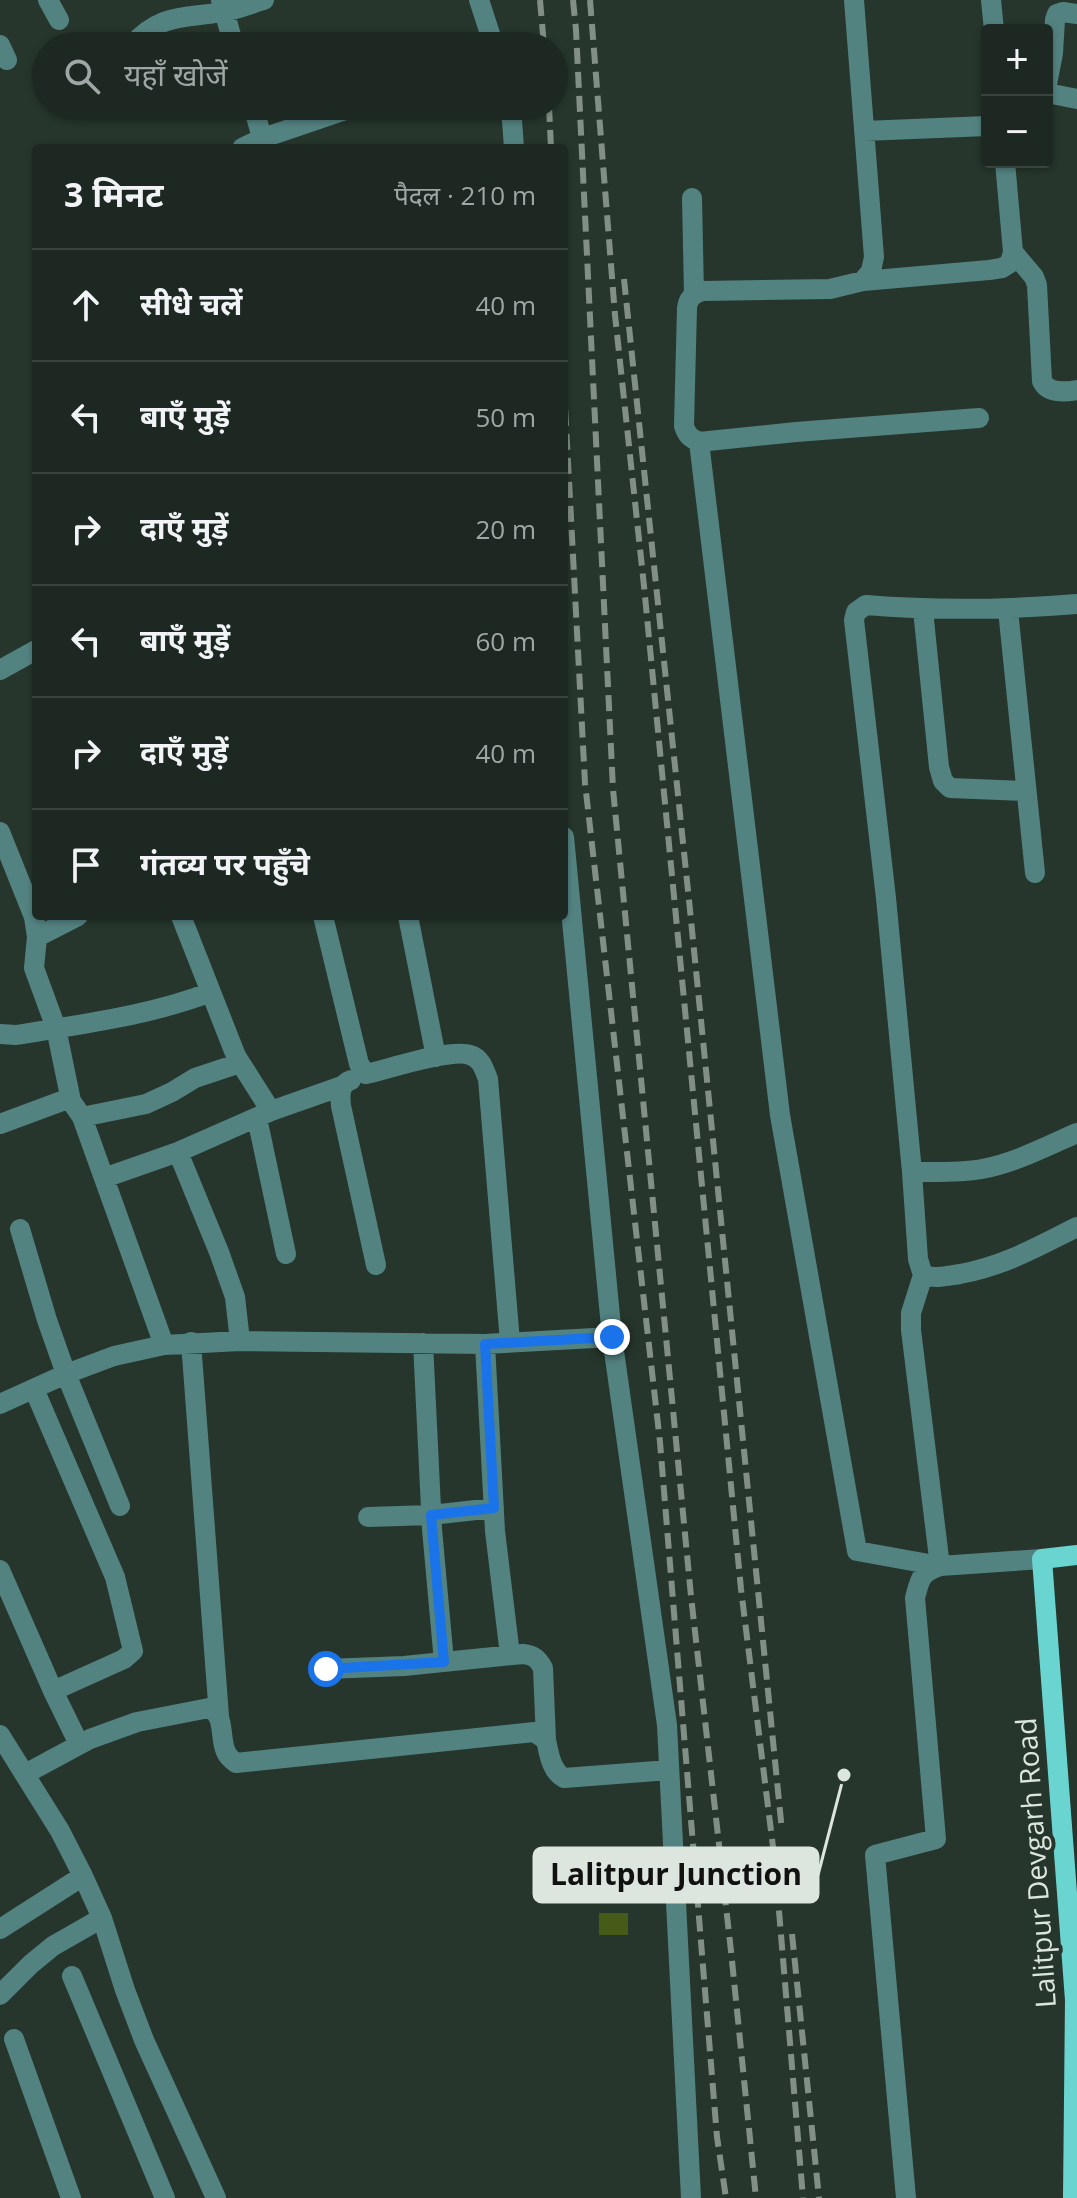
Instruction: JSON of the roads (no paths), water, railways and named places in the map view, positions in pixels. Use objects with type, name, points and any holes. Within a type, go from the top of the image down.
[{"type":"main road","points":[[1042,1559],[1077,1555]]},
{"type":"main road","name":"Lalitpur Devgarh Road","points":[[1042,1559],[1073,1927],[1073,2198]]},
{"type":"street","points":[[48,0],[59,20]]},
{"type":"street","points":[[146,32],[164,21],[222,6],[264,0]]},
{"type":"street","points":[[479,0],[489,32]]},
{"type":"street","points":[[854,0],[874,257],[871,271],[863,281]]},
{"type":"street","points":[[991,0],[993,24]]},
{"type":"street","points":[[222,6],[230,32]]},
{"type":"street","points":[[1053,53],[1057,14],[1077,14]]},
{"type":"street","points":[[1053,94],[1077,99]]},
{"type":"street","points":[[257,120],[264,143],[322,120]]},
{"type":"street","points":[[512,120],[514,144]]},
{"type":"street","points":[[864,131],[981,126]]},
{"type":"street","points":[[979,418],[785,432],[699,442],[691,439],[684,426],[687,308],[694,294],[713,291],[830,289],[863,281],[1002,268],[1010,263],[1013,252],[1006,168]]},
{"type":"street","points":[[692,198],[694,294]]},
{"type":"street","points":[[1013,252],[1037,285],[1044,387],[1053,391],[1077,390]]},
{"type":"street","points":[[699,442],[780,1115],[857,1551],[940,1566],[1042,1559]]},
{"type":"street","points":[[940,1566],[911,1330],[911,1313],[923,1275],[918,1259],[886,898],[854,620],[856,612],[866,605],[923,610],[1008,610],[1077,604]]},
{"type":"street","points":[[923,610],[943,781],[950,788],[1026,791]]},
{"type":"street","points":[[1008,610],[1035,873]]},
{"type":"street","points":[[0,670],[32,652]]},
{"type":"street","points":[[0,832],[32,912]]},
{"type":"street","points":[[568,879],[612,1337],[667,1725],[691,2198]]},
{"type":"street","points":[[34,920],[37,937],[34,968],[56,1028],[77,1109],[164,1345]]},
{"type":"street","points":[[37,937],[70,920]]},
{"type":"street","points":[[183,920],[264,1115],[286,1254]]},
{"type":"street","points":[[324,920],[359,1064],[366,1074]]},
{"type":"street","points":[[409,920],[436,1057]]},
{"type":"street","points":[[0,1034],[16,1035],[140,1013],[211,992]]},
{"type":"street","points":[[104,1178],[178,1152],[366,1074],[457,1053],[473,1055],[482,1063],[488,1079],[510,1342]]},
{"type":"street","points":[[0,1124],[62,1101],[77,1109],[146,1104],[195,1078],[240,1063]]},
{"type":"street","points":[[342,1086],[341,1106],[376,1265]]},
{"type":"street","points":[[912,1172],[986,1168],[1040,1150],[1077,1133]]},
{"type":"street","points":[[178,1152],[235,1297],[240,1341]]},
{"type":"street","points":[[923,1275],[935,1278],[985,1269],[1012,1260],[1077,1227]]},
{"type":"street","points":[[20,1229],[66,1374],[120,1506]]},
{"type":"street","points":[[0,1404],[114,1356],[191,1342],[485,1344],[612,1337]]},
{"type":"street","points":[[191,1342],[219,1716],[227,1755],[236,1763],[534,1732],[546,1740]]},
{"type":"street","points":[[423,1343],[431,1515],[444,1662]]},
{"type":"street","points":[[485,1344],[494,1508],[510,1655]]},
{"type":"street","points":[[34,1389],[115,1577],[133,1651],[124,1659],[53,1691]]},
{"type":"street","points":[[368,1517],[431,1515],[494,1508]]},
{"type":"street","points":[[906,2198],[875,1855],[936,1839],[915,1598],[920,1579],[940,1566]]},
{"type":"street","points":[[0,1570],[79,1744]]},
{"type":"street","points":[[326,1669],[532,1655],[543,1668],[546,1740],[558,1775],[564,1778],[669,1770]]},
{"type":"street","points":[[25,1774],[79,1744],[137,1722],[209,1708],[219,1716]]},
{"type":"street","points":[[0,1735],[60,1831],[83,1876],[102,1918],[144,2040],[216,2198]]},
{"type":"street","points":[[0,1929],[83,1876]]},
{"type":"street","points":[[0,1995],[53,1946],[102,1918]]},
{"type":"street","points":[[72,1976],[165,2198]]},
{"type":"street","points":[[14,2039],[71,2198]]},
{"type":"railway","points":[[540,0],[543,32]]},
{"type":"railway","points":[[573,0],[613,789],[691,1596],[756,2198]]},
{"type":"railway","points":[[590,0],[615,315],[741,1589],[775,1863],[803,2198]]},
{"type":"railway","points":[[550,120],[551,144]]},
{"type":"railway","points":[[624,279],[782,1831]]},
{"type":"railway","points":[[568,462],[585,783],[660,1442],[717,2137],[726,2198]]},
{"type":"railway","points":[[792,1934],[819,2198]]},
{"type":"place","name":"Lalitpur Junction","points":[[844,1775]]}]
